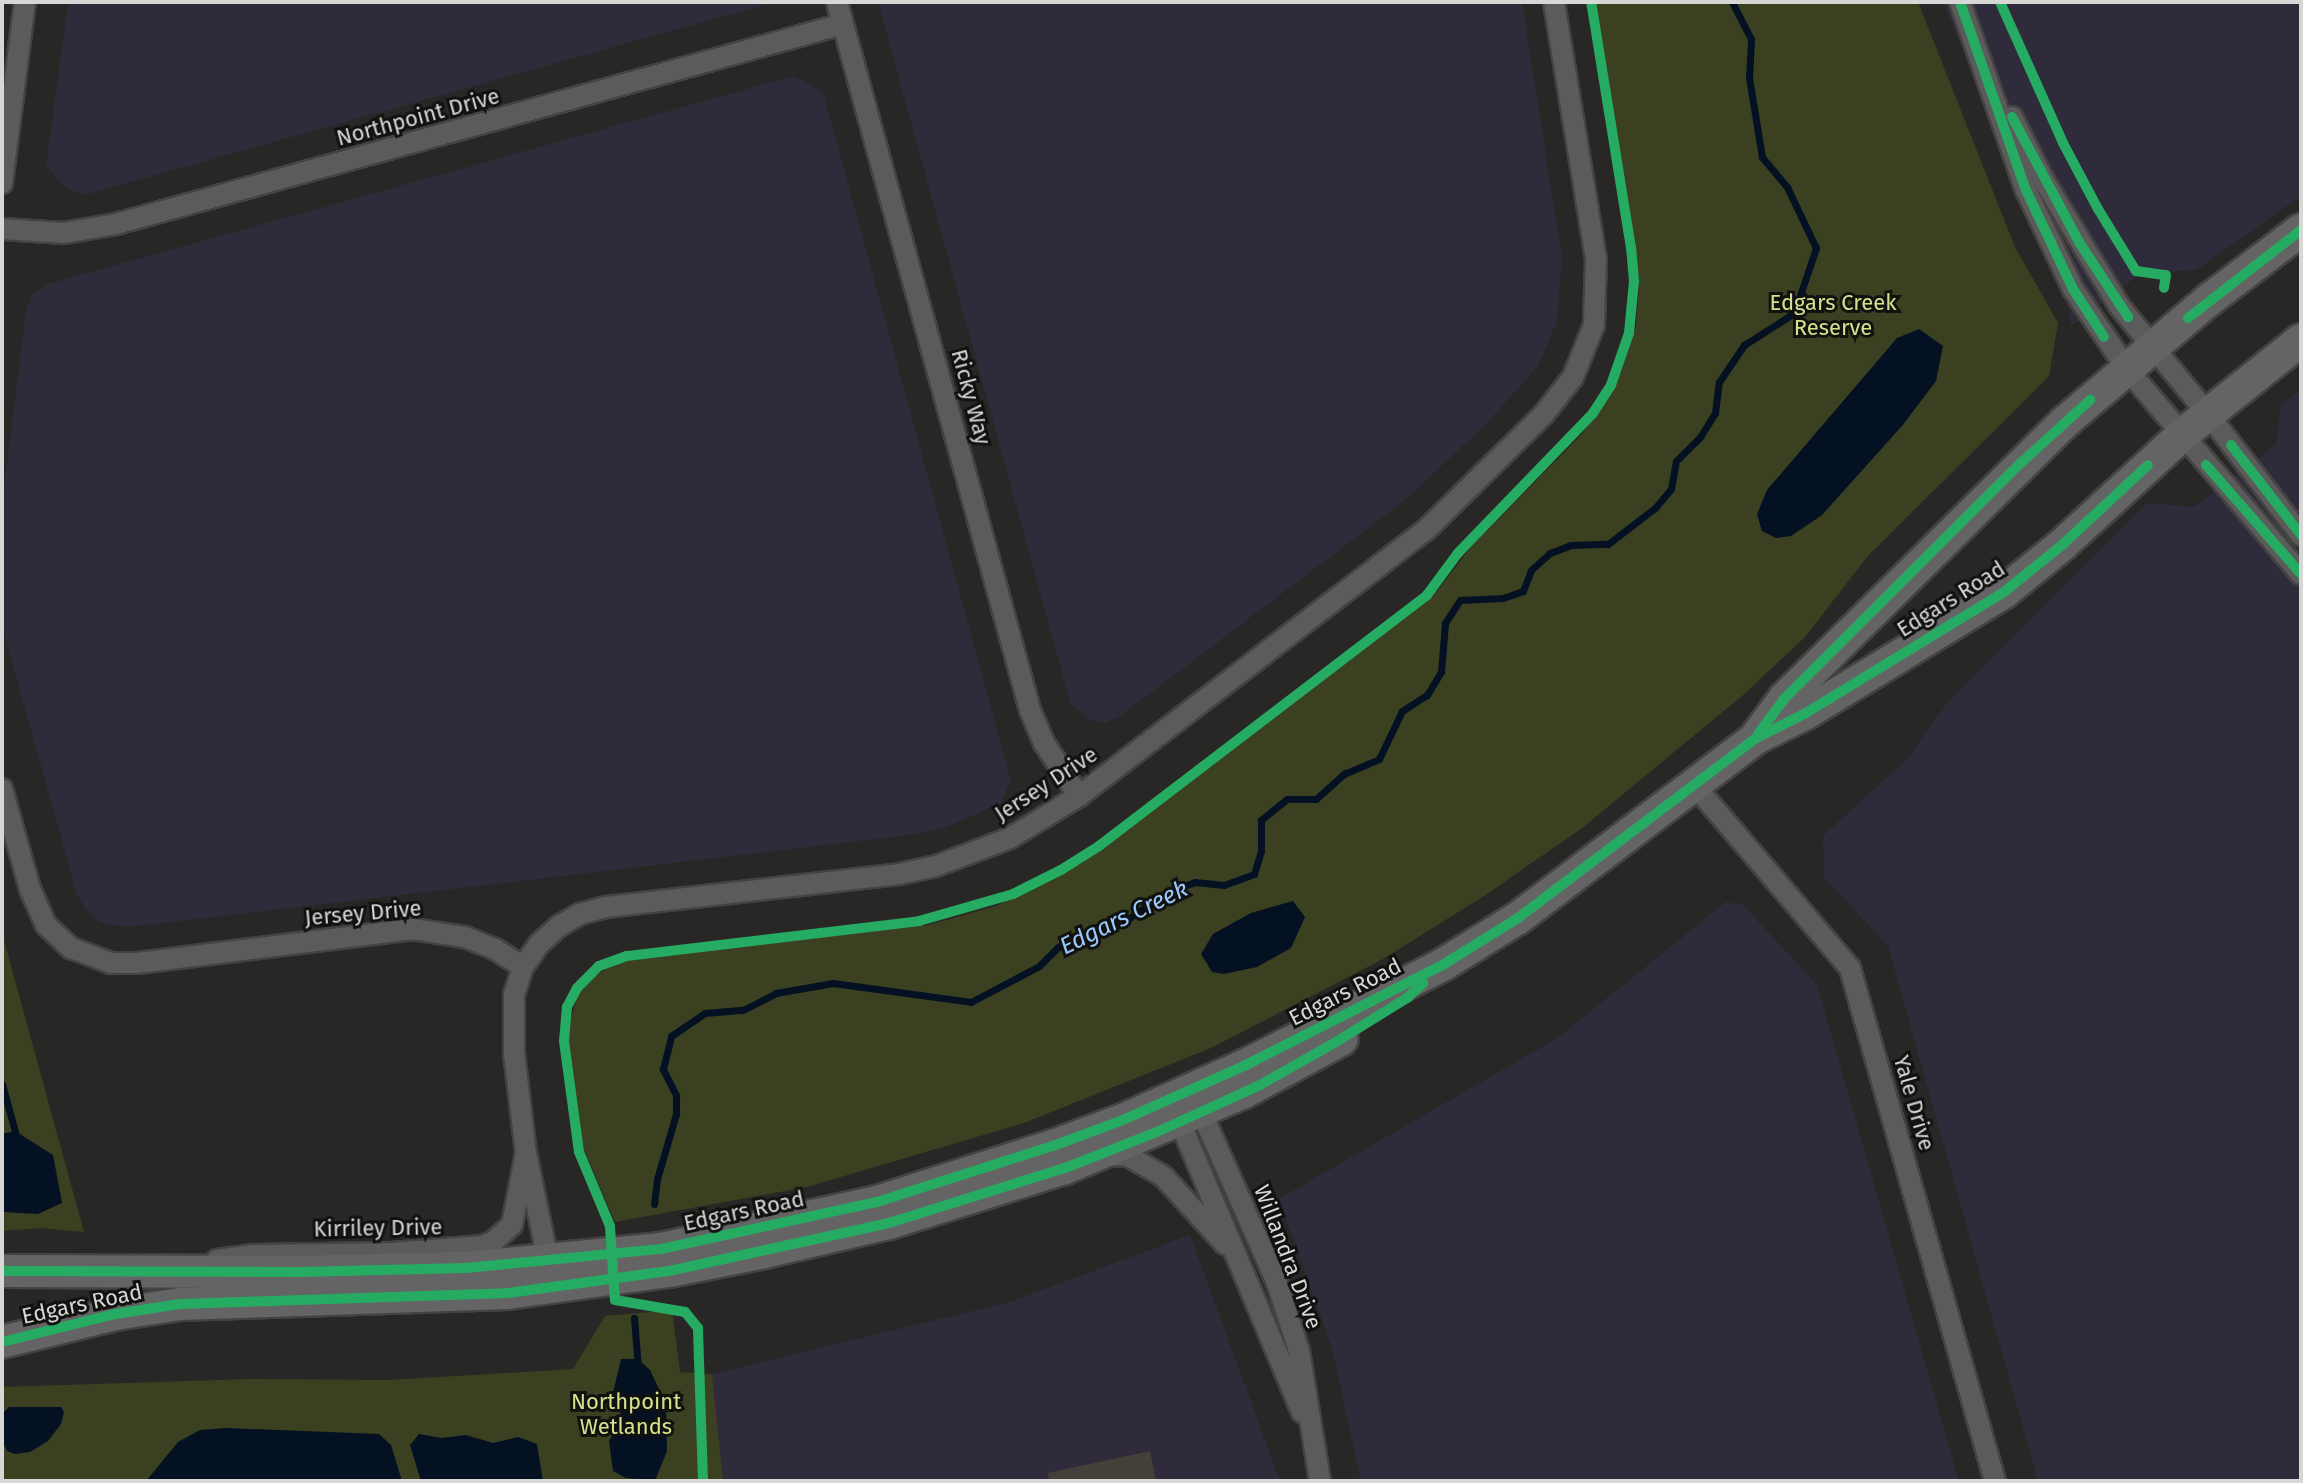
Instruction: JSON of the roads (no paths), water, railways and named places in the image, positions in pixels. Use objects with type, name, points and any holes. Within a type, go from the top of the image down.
[{"type":"main road","name":"Edgars Road","points":[[1756,738],[1785,698],[2023,461],[2127,369],[2301,230]]},
{"type":"main road","name":"Edgars Road","points":[[2,1271],[466,1268],[543,1274],[669,1271],[889,1223],[974,1198],[1098,1155],[1444,964],[1577,876],[1756,738],[1806,713],[2004,592],[2062,545],[2182,435],[2301,340]]},
{"type":"main road","name":"Edgars Road","points":[[2,1342],[115,1314],[180,1304],[415,1297],[543,1274],[877,1202],[1185,1106]]},
{"type":"street","points":[[2,183],[25,2]]},
{"type":"street","name":"Ricky Way","points":[[837,2],[1030,710],[1044,743],[1079,796]]},
{"type":"street","name":"Jersey Drive","points":[[2,789],[37,908],[62,941],[98,959],[137,963],[412,929],[465,937],[495,949],[523,967],[539,944],[580,914],[606,907],[899,874],[936,866],[1010,838],[1079,796],[1427,529],[1544,414],[1573,377],[1594,325],[1596,271],[1554,2]]},
{"type":"street","points":[[1960,2],[2026,190],[2053,252],[2088,313],[2127,369],[2301,574]]},
{"type":"street","name":"Northpoint Drive","points":[[2,229],[64,233],[116,224],[843,24]]},
{"type":"street","points":[[1981,56],[2086,252],[2120,307],[2301,535]]},
{"type":"street","name":"Yale Drive","points":[[1695,786],[1850,968],[1995,1481]]},
{"type":"street","name":"Kirriley Drive","points":[[523,967],[514,995],[512,1023],[543,1274]]},
{"type":"street","name":"Willandra Drive","points":[[1185,1106],[1238,1259],[1317,1449]]},
{"type":"street","name":"Willandra Drive","points":[[1185,1106],[1277,1283],[1299,1351],[1320,1481]]},
{"type":"street","name":"Kirriley Drive","points":[[165,1271],[252,1255],[407,1253],[483,1246],[512,1225],[526,1153]]},
{"type":"street","points":[[1098,1155],[1128,1156],[1163,1176],[1238,1259]]},
{"type":"water","points":[[1919,329],[1943,346],[1936,381],[1902,426],[1822,515],[1791,536],[1776,538],[1762,531],[1757,514],[1767,490],[1897,338]]},
{"type":"water","points":[[1293,901],[1305,917],[1291,948],[1257,967],[1224,974],[1212,972],[1201,954],[1213,934],[1251,913]]},
{"type":"water","points":[[15,1131],[53,1155],[62,1203],[38,1214],[2,1212],[2,1134]]},
{"type":"water","points":[[621,1359],[638,1359],[650,1370],[666,1404],[667,1451],[655,1481],[626,1478],[613,1471],[609,1441],[621,1422],[620,1408],[613,1393]]},
{"type":"water","points":[[9,1407],[61,1407],[64,1412],[61,1424],[48,1441],[30,1452],[15,1454],[7,1451],[2,1440],[3,1413]]},
{"type":"water","points":[[226,1428],[379,1434],[391,1445],[402,1481],[146,1481],[178,1442],[200,1430]]},
{"type":"water","points":[[419,1434],[442,1438],[466,1435],[493,1443],[518,1437],[537,1444],[543,1481],[421,1481],[410,1445]]},
{"type":"waterway","name":"Edgars Creek","points":[[654,1204],[657,1179],[676,1114],[676,1095],[663,1069],[671,1036],[705,1013],[743,1010],[776,993],[833,983],[971,1002],[1039,966],[1058,947],[1121,924],[1168,891],[1195,882],[1224,885],[1254,874],[1261,851],[1261,820],[1287,799],[1316,799],[1344,774],[1379,759],[1402,711],[1427,695],[1441,672],[1445,623],[1460,600],[1503,598],[1523,591],[1531,570],[1550,553],[1571,545],[1608,544],[1655,508],[1671,489],[1676,461],[1700,437],[1715,413],[1719,382],[1744,345],[1794,313],[1816,248],[1787,187],[1762,157],[1749,78],[1751,39],[1732,2]]},
{"type":"waterway","points":[[2,1084],[17,1139]]},
{"type":"waterway","name":"Edgars Creek","points":[[634,1318],[638,1368]]},
{"type":"park label","name":"Edgars Creek Reserve","points":[[1833,314]]},
{"type":"park label","name":"Northpoint Wetlands","points":[[626,1414]]}]
